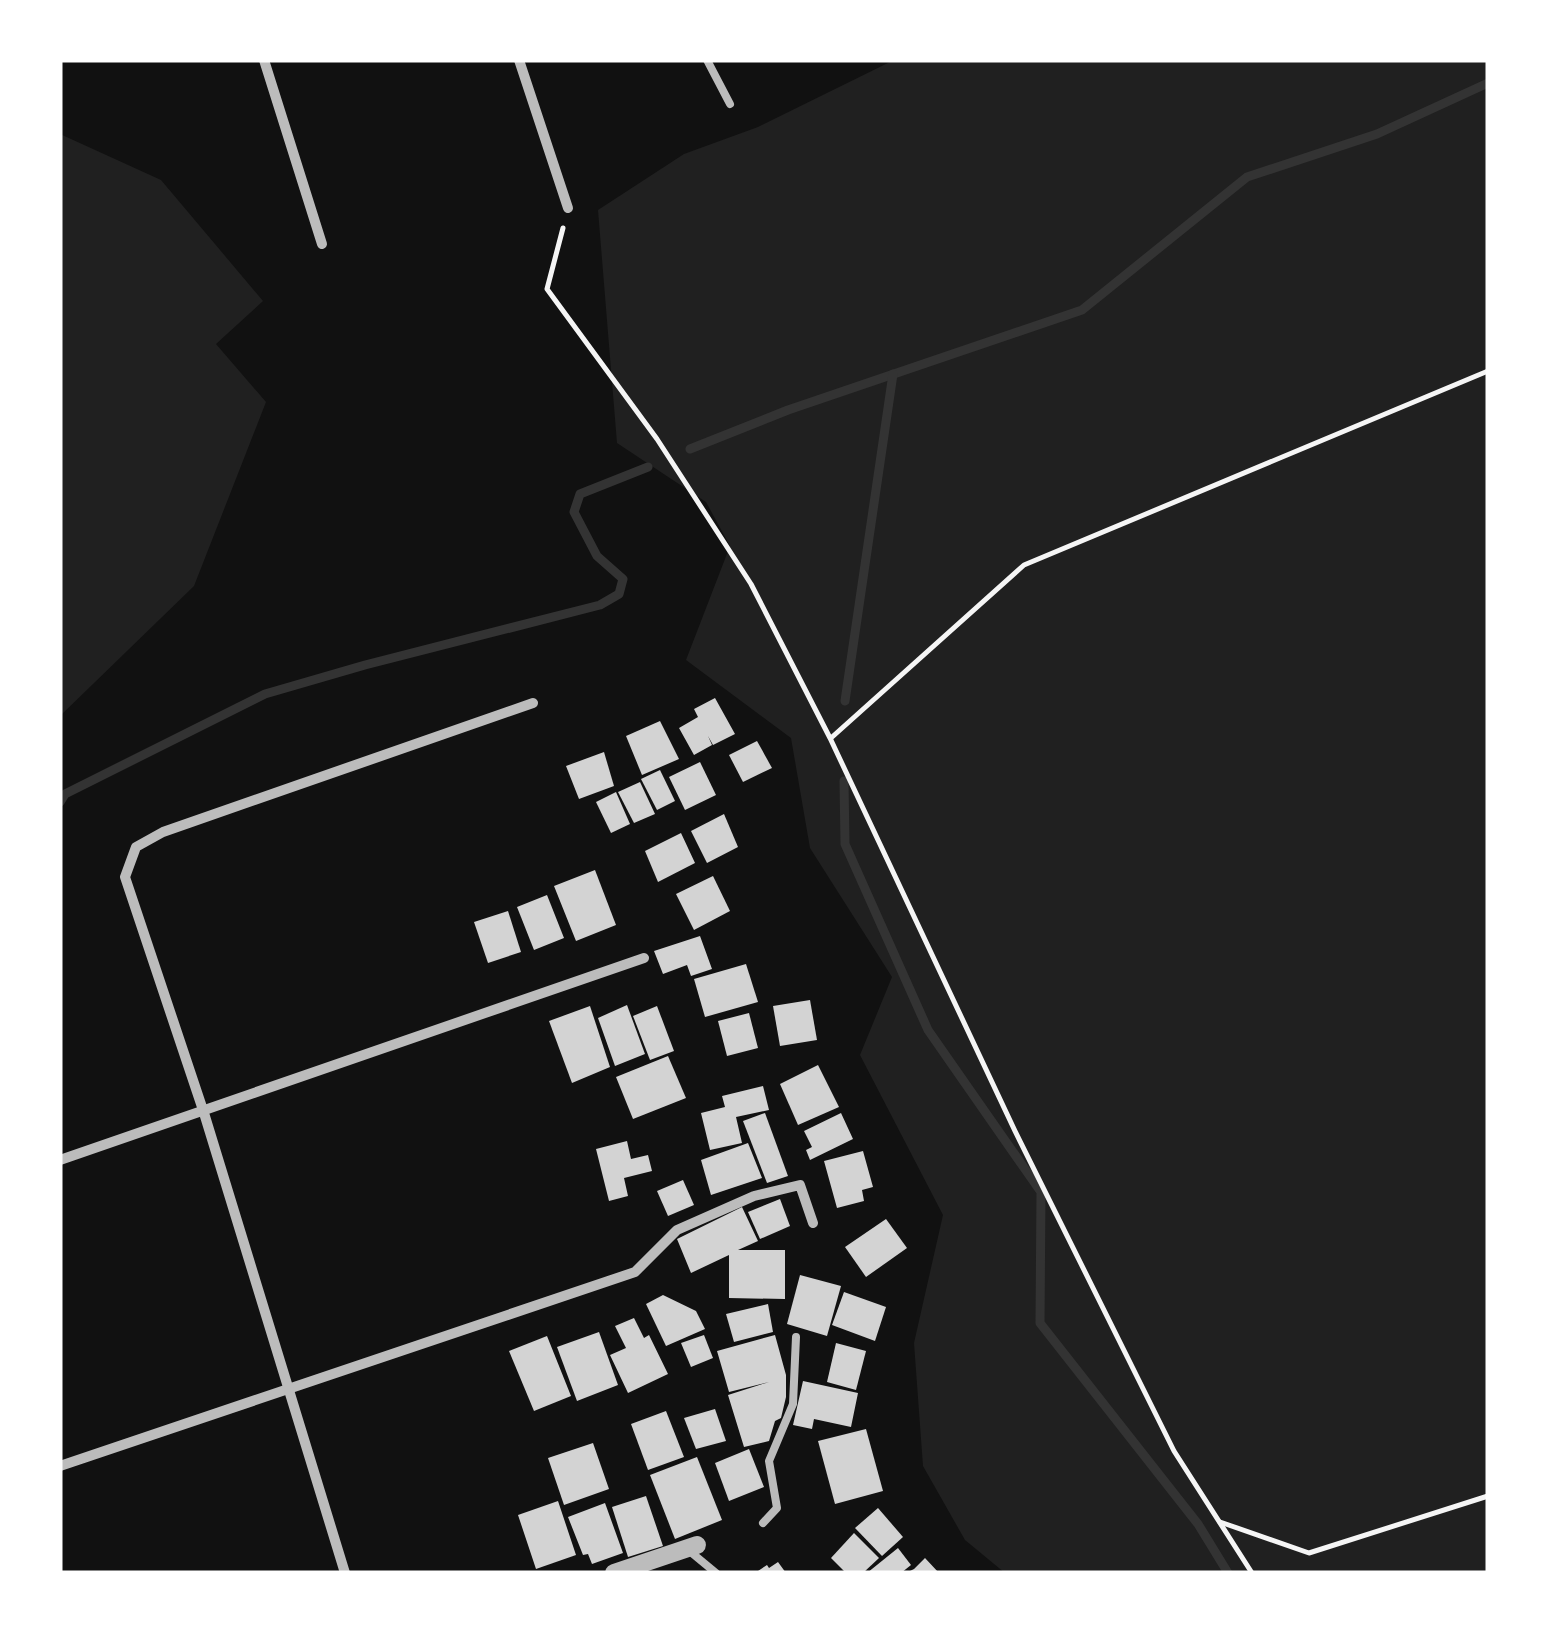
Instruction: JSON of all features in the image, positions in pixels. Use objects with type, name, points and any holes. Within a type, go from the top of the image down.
[{"type":"street","points":[[264,60],[322,244]]},
{"type":"street","points":[[519,60],[568,208]]},
{"type":"street","points":[[344,1573],[204,1113],[125,877],[136,847],[163,832],[533,703]]},
{"type":"street","points":[[60,1160],[644,958]]},
{"type":"street","points":[[60,1466],[636,1272],[677,1230],[754,1196],[800,1185],[813,1223]]},
{"type":"street","points":[[614,1573],[692,1547]]},
{"type":"lane","points":[[708,60],[730,104]]},
{"type":"lane","points":[[763,1524],[777,1508],[769,1461],[792,1404],[796,1337]]},
{"type":"lane","points":[[692,1547],[716,1573]]},
{"type":"path","points":[[568,208],[547,289],[657,439],[741,568],[830,738],[1024,1149],[1174,1451],[1252,1573]]},
{"type":"path","points":[[830,738],[1024,565],[1488,371]]},
{"type":"path","points":[[1219,1522],[1309,1553],[1488,1496]]},
{"type":"shaded area","points":[[894,60],[1488,60],[1488,1573],[1005,1573],[965,1540],[923,1466],[914,1343],[943,1215],[860,1055],[892,977],[810,848],[791,738],[686,660],[730,546],[706,502],[617,443],[598,210],[684,154],[758,127]]},
{"type":"shaded area","points":[[60,134],[161,180],[263,301],[216,344],[266,402],[194,586],[60,716]]},
{"type":"building","points":[[715,698],[735,734],[713,745],[708,736],[712,745],[694,755],[679,728],[698,717],[694,709]]},
{"type":"building","points":[[660,721],[679,759],[642,775],[626,736]]},
{"type":"building","points":[[757,741],[772,768],[743,782],[729,755]]},
{"type":"building","points":[[604,752],[614,786],[579,799],[566,766]]},
{"type":"building","points":[[700,762],[716,795],[685,810],[669,777]]},
{"type":"building","points":[[660,770],[675,801],[657,810],[641,779]]},
{"type":"building","points":[[640,782],[655,814],[634,823],[618,792]]},
{"type":"building","points":[[616,792],[630,824],[611,833],[596,802]]},
{"type":"building","points":[[724,814],[738,847],[707,863],[691,831]]},
{"type":"building","points":[[681,833],[695,863],[658,882],[645,851]]},
{"type":"building","points":[[595,870],[616,925],[576,941],[554,886]]},
{"type":"building","points":[[713,876],[730,911],[694,930],[676,894]]},
{"type":"building","points":[[547,895],[564,938],[534,950],[517,907]]},
{"type":"building","points":[[508,911],[521,952],[488,963],[474,922]]},
{"type":"building","points":[[700,936],[712,969],[691,976],[687,965],[663,974],[654,951]]},
{"type":"building","points":[[746,964],[758,1002],[705,1017],[694,979]]},
{"type":"building","points":[[810,1000],[817,1040],[780,1046],[773,1006]]},
{"type":"building","points":[[627,1005],[645,1054],[615,1066],[598,1018]]},
{"type":"building","points":[[590,1006],[610,1067],[572,1083],[549,1021]]},
{"type":"building","points":[[657,1006],[674,1051],[650,1060],[633,1016]]},
{"type":"building","points":[[749,1013],[758,1048],[727,1056],[718,1021]]},
{"type":"building","points":[[668,1056],[686,1098],[633,1119],[616,1077]]},
{"type":"building","points":[[818,1065],[839,1107],[798,1125],[780,1084]]},
{"type":"building","points":[[763,1086],[769,1110],[736,1117],[742,1143],[710,1150],[701,1113],[725,1107],[722,1096]]},
{"type":"building","points":[[765,1113],[788,1176],[767,1183],[743,1121]]},
{"type":"building","points":[[841,1113],[853,1139],[810,1160],[806,1150],[812,1147],[804,1131]]},
{"type":"building","points":[[627,1141],[631,1159],[648,1155],[652,1171],[624,1178],[628,1196],[609,1201],[596,1149]]},
{"type":"building","points":[[748,1143],[762,1178],[711,1195],[701,1160]]},
{"type":"building","points":[[863,1151],[873,1187],[862,1190],[864,1201],[837,1208],[824,1161]]},
{"type":"building","points":[[683,1180],[694,1205],[668,1216],[657,1191]]},
{"type":"building","points":[[780,1199],[790,1226],[760,1239],[748,1212]]},
{"type":"building","points":[[742,1207],[758,1241],[738,1250],[785,1250],[785,1299],[729,1298],[729,1255],[691,1273],[677,1239]]},
{"type":"building","points":[[886,1219],[907,1248],[866,1277],[845,1247]]},
{"type":"building","points":[[800,1275],[841,1286],[827,1336],[787,1324]]},
{"type":"building","points":[[844,1292],[886,1307],[875,1341],[832,1325]]},
{"type":"building","points":[[663,1295],[696,1311],[705,1329],[666,1346],[646,1304]]},
{"type":"building","points":[[768,1304],[773,1332],[734,1342],[726,1314]]},
{"type":"building","points":[[634,1318],[644,1338],[649,1335],[668,1374],[628,1393],[610,1355],[626,1348],[615,1326]]},
{"type":"building","points":[[599,1332],[618,1385],[577,1401],[557,1347]]},
{"type":"building","points":[[704,1335],[713,1358],[691,1367],[681,1343]]},
{"type":"building","points":[[775,1335],[786,1375],[781,1418],[775,1421],[769,1441],[744,1447],[728,1395],[769,1382],[729,1392],[717,1351]]},
{"type":"building","points":[[547,1336],[571,1396],[534,1411],[509,1351]]},
{"type":"building","points":[[836,1343],[866,1351],[856,1390],[827,1382]]},
{"type":"building","points":[[803,1381],[858,1393],[851,1427],[814,1419],[812,1429],[793,1425]]},
{"type":"building","points":[[715,1409],[726,1441],[696,1449],[684,1418]]},
{"type":"building","points":[[666,1411],[684,1457],[648,1470],[631,1424]]},
{"type":"building","points":[[866,1429],[883,1491],[835,1504],[818,1441]]},
{"type":"building","points":[[593,1443],[609,1489],[564,1505],[548,1458]]},
{"type":"building","points":[[749,1449],[764,1487],[729,1501],[715,1463]]},
{"type":"building","points":[[697,1457],[722,1520],[675,1539],[650,1475]]},
{"type":"building","points":[[646,1496],[663,1546],[628,1557],[612,1507]]},
{"type":"building","points":[[558,1501],[576,1555],[536,1569],[518,1515]]},
{"type":"building","points":[[605,1503],[623,1553],[592,1564],[588,1554],[583,1555],[568,1517]]},
{"type":"building","points":[[878,1508],[903,1537],[882,1556],[855,1528]]},
{"type":"building","points":[[854,1533],[879,1558],[863,1573],[846,1573],[831,1558]]},
{"type":"building","points":[[898,1548],[911,1565],[901,1573],[867,1573]]},
{"type":"building","points":[[925,1558],[939,1573],[906,1573],[914,1569]]},
{"type":"building","points":[[778,1562],[786,1573],[755,1573],[767,1565],[769,1568]]},
{"type":"waterway","points":[[690,449],[788,410],[1082,310],[1247,177],[1377,134],[1488,83]]},
{"type":"waterway","points":[[845,701],[893,374]]},
{"type":"waterway","points":[[60,802],[65,794],[265,694],[600,605],[619,594],[623,579],[597,556],[574,512],[580,494],[648,467]]},
{"type":"waterway","points":[[844,781],[845,844],[928,1030],[1041,1192],[1040,1323],[1198,1524],[1228,1573]]}]
